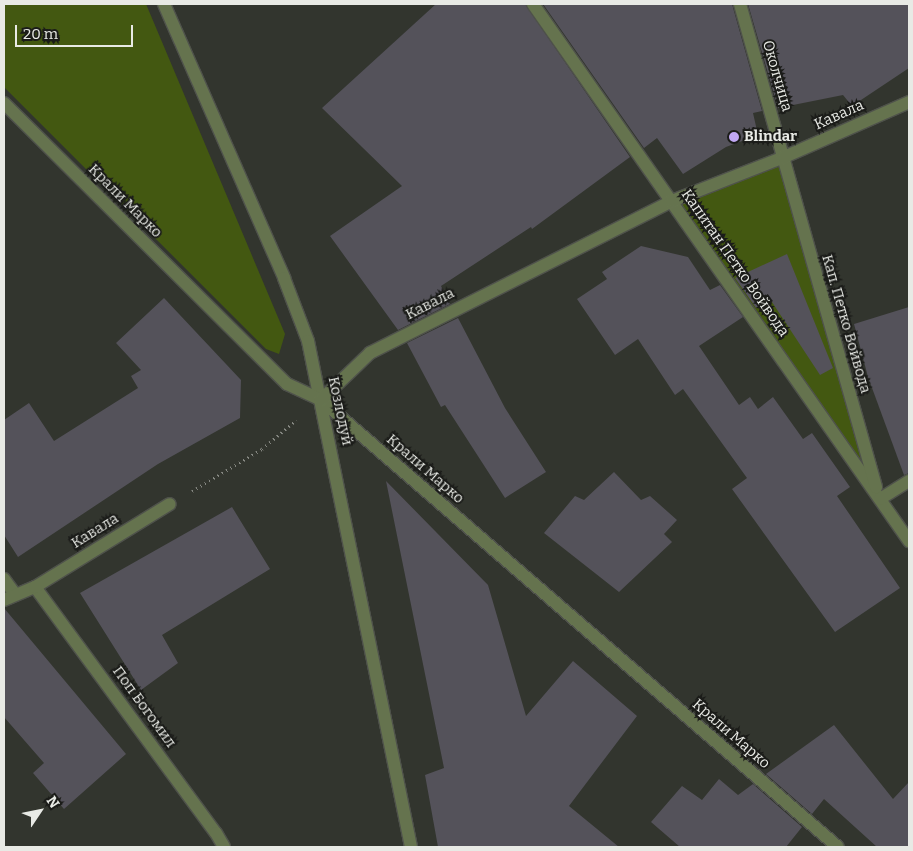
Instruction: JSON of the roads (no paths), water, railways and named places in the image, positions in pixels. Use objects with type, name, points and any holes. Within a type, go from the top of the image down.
[{"type":"street","name":"Козлодуй","points":[[164,4],[284,278],[308,341],[411,847]]},
{"type":"street","name":"Капитан Петко Войвода","points":[[533,4],[909,541]]},
{"type":"street","name":"Околчица","points":[[740,4],[784,157]]},
{"type":"street","name":"Кавала","points":[[321,400],[370,353],[672,201],[784,157],[909,102]]},
{"type":"street","name":"Крали Марко","points":[[4,103],[287,384],[321,400],[838,847]]},
{"type":"street","name":"Кап. Петко Войвода","points":[[784,157],[830,331],[880,499]]},
{"type":"street","points":[[880,499],[909,481]]},
{"type":"street","name":"Кавала","points":[[9,597],[35,587],[170,504]]},
{"type":"street","points":[[4,579],[9,597]]},
{"type":"street","name":"Поп Богомил","points":[[35,587],[210,825],[224,847]]},
{"type":"place","name":"Blindar","points":[[734,137]]}]
